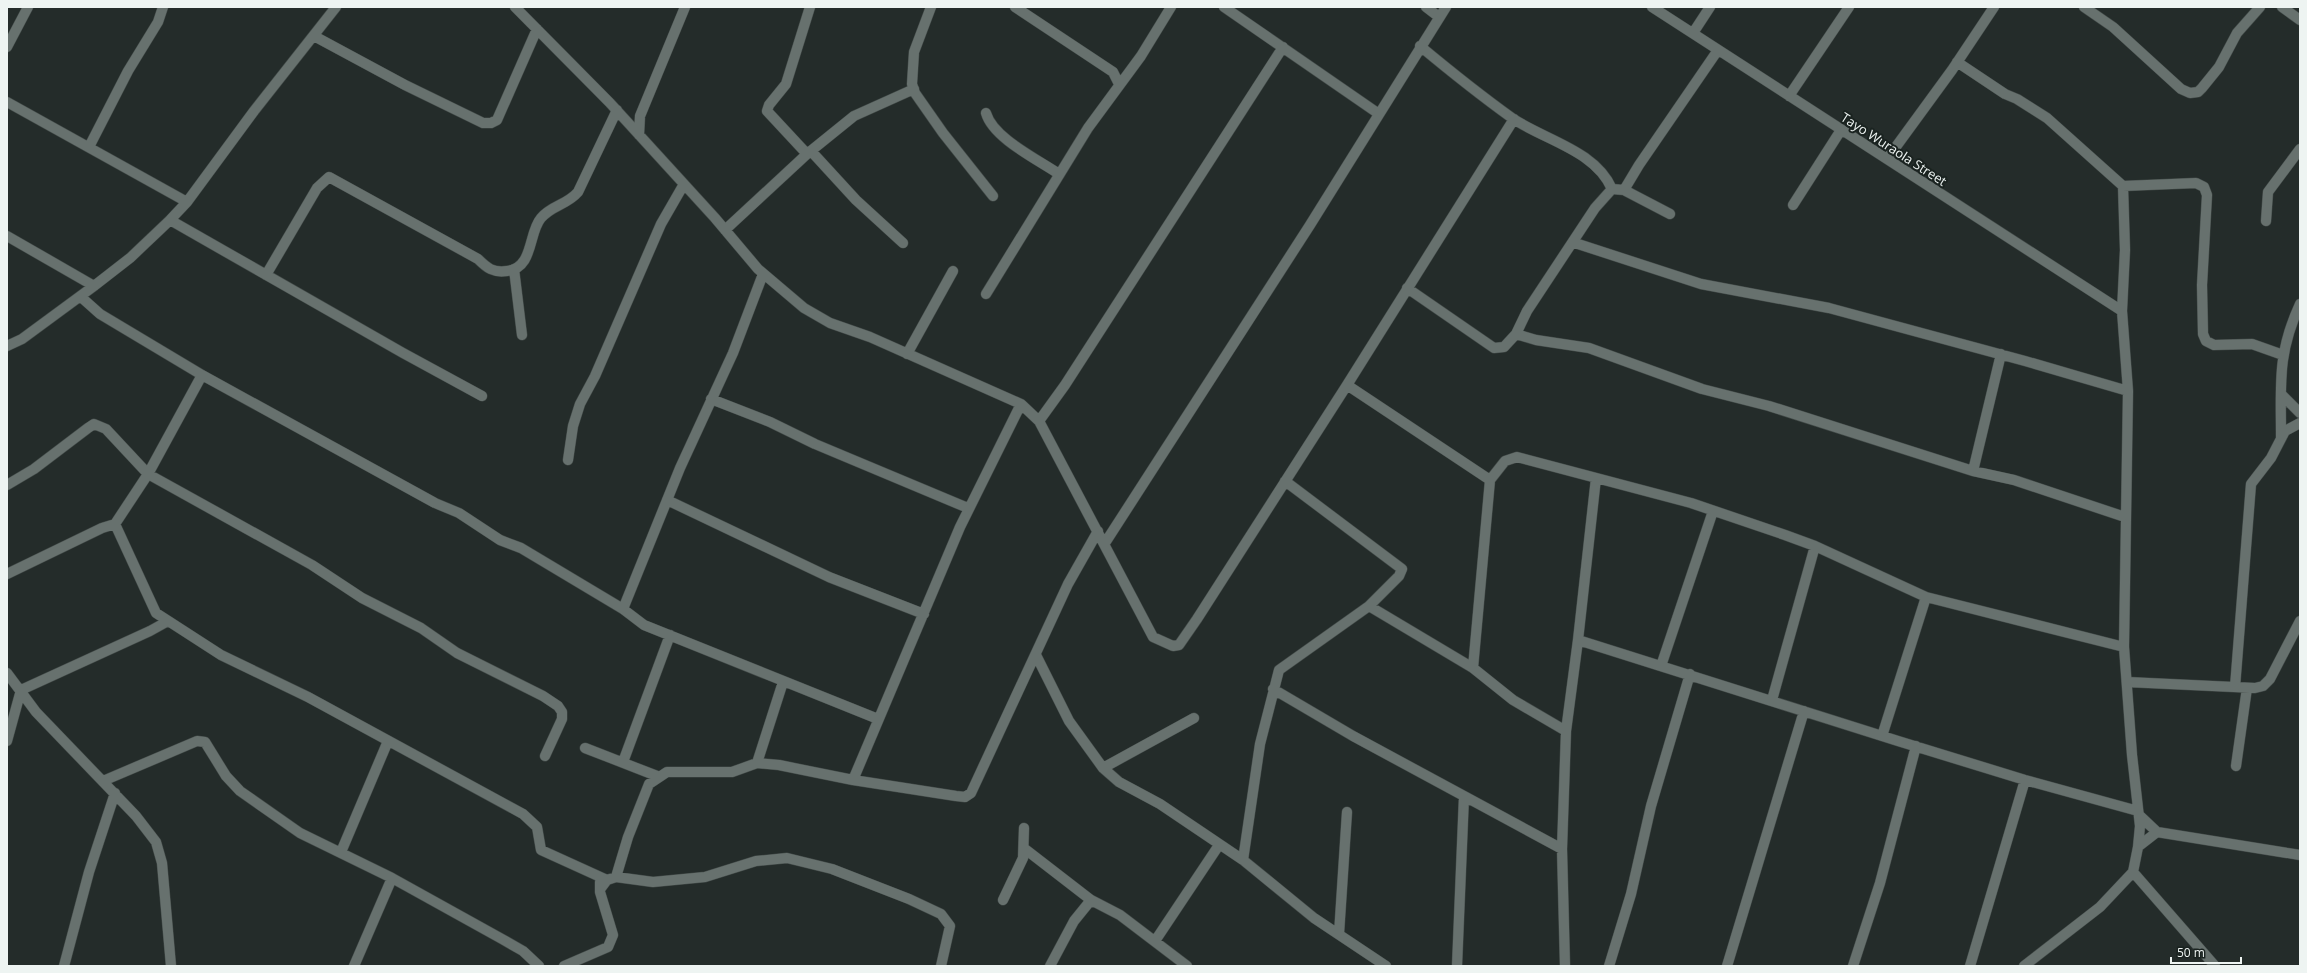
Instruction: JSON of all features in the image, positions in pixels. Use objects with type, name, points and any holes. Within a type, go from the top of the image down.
[{"type":"street","points":[[7,47],[28,7]]},
{"type":"street","points":[[89,147],[114,98],[158,22],[163,7]]},
{"type":"street","points":[[7,346],[22,339],[81,297],[130,258],[170,220],[187,202],[254,111],[336,7]]},
{"type":"street","points":[[515,7],[617,110],[763,274],[804,308],[830,323],[870,337],[1022,404],[1040,421],[1153,637],[1173,646],[1179,645],[1347,385],[1514,119]]},
{"type":"street","points":[[639,135],[640,116],[686,7]]},
{"type":"street","points":[[810,7],[786,84],[769,105],[767,111],[856,200],[903,244]]},
{"type":"street","points":[[931,7],[914,52],[911,68],[914,89],[943,133],[993,196]]},
{"type":"street","points":[[1015,7],[1113,72],[1120,84]]},
{"type":"street","points":[[986,294],[1088,128],[1141,56],[1171,7]]},
{"type":"street","points":[[1224,7],[1379,114]]},
{"type":"street","points":[[1426,7],[1439,16]]},
{"type":"street","points":[[1104,543],[1446,7]]},
{"type":"street","name":"Tayo Wuraola Street","points":[[1652,7],[2122,312]]},
{"type":"street","points":[[1693,33],[1710,7]]},
{"type":"street","points":[[1789,96],[1849,7]]},
{"type":"street","points":[[1887,159],[1957,62],[1994,7]]},
{"type":"street","points":[[2084,7],[2113,27],[2181,89],[2190,93],[2198,92],[2211,78],[2219,67],[2237,33],[2260,7]]},
{"type":"street","points":[[2282,7],[2300,20]]},
{"type":"street","points":[[314,36],[412,88],[483,123],[491,123],[496,120],[537,29]]},
{"type":"street","points":[[1420,46],[1457,77],[1514,119],[1552,138],[1596,167],[1607,177],[1612,189]]},
{"type":"street","points":[[1040,421],[1065,385],[1283,47]]},
{"type":"street","points":[[1624,190],[1718,50]]},
{"type":"street","points":[[1957,62],[2005,94],[2017,99],[2047,118],[2123,186],[2196,183],[2204,187],[2207,195],[2202,285],[2203,334],[2206,340],[2214,345],[2252,344],[2283,355]]},
{"type":"street","points":[[1113,72],[1129,72]]},
{"type":"street","points":[[725,230],[809,152],[854,116],[914,89]]},
{"type":"street","points":[[7,102],[89,147],[145,181],[187,202]]},
{"type":"street","points":[[266,275],[317,188],[329,177],[454,244],[478,258],[488,268],[498,272],[514,269],[522,263],[531,247],[540,218],[556,206],[571,201],[578,192],[617,110]]},
{"type":"street","points":[[986,113],[989,123],[1005,138],[1059,174]]},
{"type":"street","points":[[625,119],[640,116]]},
{"type":"street","points":[[1793,205],[1841,130]]},
{"type":"street","points":[[2266,221],[2268,192],[2300,148]]},
{"type":"street","points":[[568,460],[574,426],[580,404],[595,376],[661,224],[684,184]]},
{"type":"street","points":[[2024,966],[2100,907],[2133,872],[2138,846],[2138,813],[2124,647],[2128,391],[2122,312],[2125,250],[2123,186]]},
{"type":"street","points":[[1612,189],[1624,190],[1670,214]]},
{"type":"street","points":[[1407,288],[1494,348],[1504,347],[1516,334],[1528,311],[1574,243],[1595,208],[1612,189]]},
{"type":"street","points":[[170,220],[482,396]]},
{"type":"street","points":[[7,236],[94,286]]},
{"type":"street","points":[[1574,243],[1701,284],[1829,308],[2001,354],[2128,391]]},
{"type":"street","points":[[514,269],[522,335]]},
{"type":"street","points":[[907,354],[953,271]]},
{"type":"street","points":[[623,609],[666,500],[733,353],[763,274]]},
{"type":"street","points":[[81,297],[100,314],[202,375],[435,503],[459,513],[500,540],[521,548],[623,609],[644,625],[723,655],[783,682],[878,719]]},
{"type":"street","points":[[2282,437],[2281,394],[2283,355],[2288,332],[2300,304]]},
{"type":"street","points":[[1516,334],[1536,340],[1589,348],[1702,389],[1769,406],[1973,471],[2014,480],[2125,517]]},
{"type":"street","points":[[1973,471],[2001,354]]},
{"type":"street","points":[[7,574],[102,528],[115,524],[148,474],[202,375]]},
{"type":"street","points":[[1347,385],[1490,480]]},
{"type":"street","points":[[2281,394],[2300,413]]},
{"type":"street","points":[[711,399],[770,422],[815,444],[968,508]]},
{"type":"street","points":[[853,780],[968,508],[1022,404]]},
{"type":"street","points":[[2235,687],[2251,484],[2271,458],[2285,431],[2300,423]]},
{"type":"street","points":[[7,485],[34,469],[94,424],[106,429],[148,474],[312,565],[362,598],[421,628],[457,653],[543,696],[558,706],[562,712],[562,719],[545,756]]},
{"type":"street","points":[[1473,668],[1490,480],[1504,461],[1517,457],[1691,503],[1815,546],[1926,597],[2124,647]]},
{"type":"street","points":[[1564,966],[1562,849],[1566,731],[1578,640],[1596,478]]},
{"type":"street","points":[[1243,860],[1260,744],[1279,670],[1370,606],[1399,576],[1402,569],[1285,481]]},
{"type":"street","points":[[666,500],[830,577],[924,614]]},
{"type":"street","points":[[1662,666],[1713,511]]},
{"type":"street","points":[[115,524],[156,613],[221,655],[308,697],[523,814],[537,827],[541,850],[606,880],[652,882],[705,877],[756,861],[787,858],[818,864],[909,899],[940,914],[950,926],[941,966]]},
{"type":"street","points":[[564,966],[608,947],[613,935],[600,892],[628,837],[649,784],[657,776],[666,772],[732,772],[757,763],[779,765],[853,780],[956,796],[965,797],[971,793],[1068,584],[1098,531]]},
{"type":"street","points":[[1772,700],[1815,546]]},
{"type":"street","points":[[1882,736],[1926,597]]},
{"type":"street","points":[[1370,606],[1473,668],[1513,700],[1566,731]]},
{"type":"street","points":[[21,690],[150,631],[168,621]]},
{"type":"street","points":[[2127,682],[2247,688],[2263,686],[2270,679],[2300,621]]},
{"type":"street","points":[[623,762],[670,635]]},
{"type":"street","points":[[1578,640],[1690,674],[1882,736],[2138,813],[2157,832],[2300,855]]},
{"type":"street","points":[[1036,655],[1069,721],[1103,768],[1119,782],[1160,804],[1243,860],[1314,918],[1386,966]]},
{"type":"street","points":[[7,673],[36,712],[136,816],[156,842],[162,863],[171,966]]},
{"type":"street","points":[[1609,966],[1631,894],[1651,806],[1690,674]]},
{"type":"street","points":[[757,763],[783,682]]},
{"type":"street","points":[[2236,766],[2247,688]]},
{"type":"street","points":[[1273,689],[1353,736],[1562,849]]},
{"type":"street","points":[[7,741],[21,690]]},
{"type":"street","points":[[1727,966],[1804,710]]},
{"type":"street","points":[[1103,768],[1194,718]]},
{"type":"street","points":[[103,781],[201,740],[205,742],[226,776],[240,791],[300,832],[392,878],[508,942],[523,952],[539,966]]},
{"type":"street","points":[[341,852],[388,741]]},
{"type":"street","points":[[1853,966],[1880,883],[1916,746]]},
{"type":"street","points":[[585,748],[657,776]]},
{"type":"street","points":[[1970,966],[2025,780]]},
{"type":"street","points":[[64,966],[89,872],[115,794]]},
{"type":"street","points":[[1457,966],[1464,796]]},
{"type":"street","points":[[1339,934],[1347,812]]},
{"type":"street","points":[[1003,900],[1023,858],[1025,849],[1024,828]]},
{"type":"street","points":[[2138,846],[2157,832]]},
{"type":"street","points":[[1156,941],[1219,845]]},
{"type":"street","points":[[1025,849],[1091,900],[1120,915],[1187,966]]},
{"type":"street","points":[[2133,872],[2215,966]]},
{"type":"street","points":[[354,966],[392,878]]},
{"type":"street","points":[[1050,966],[1074,922],[1091,900]]}]
